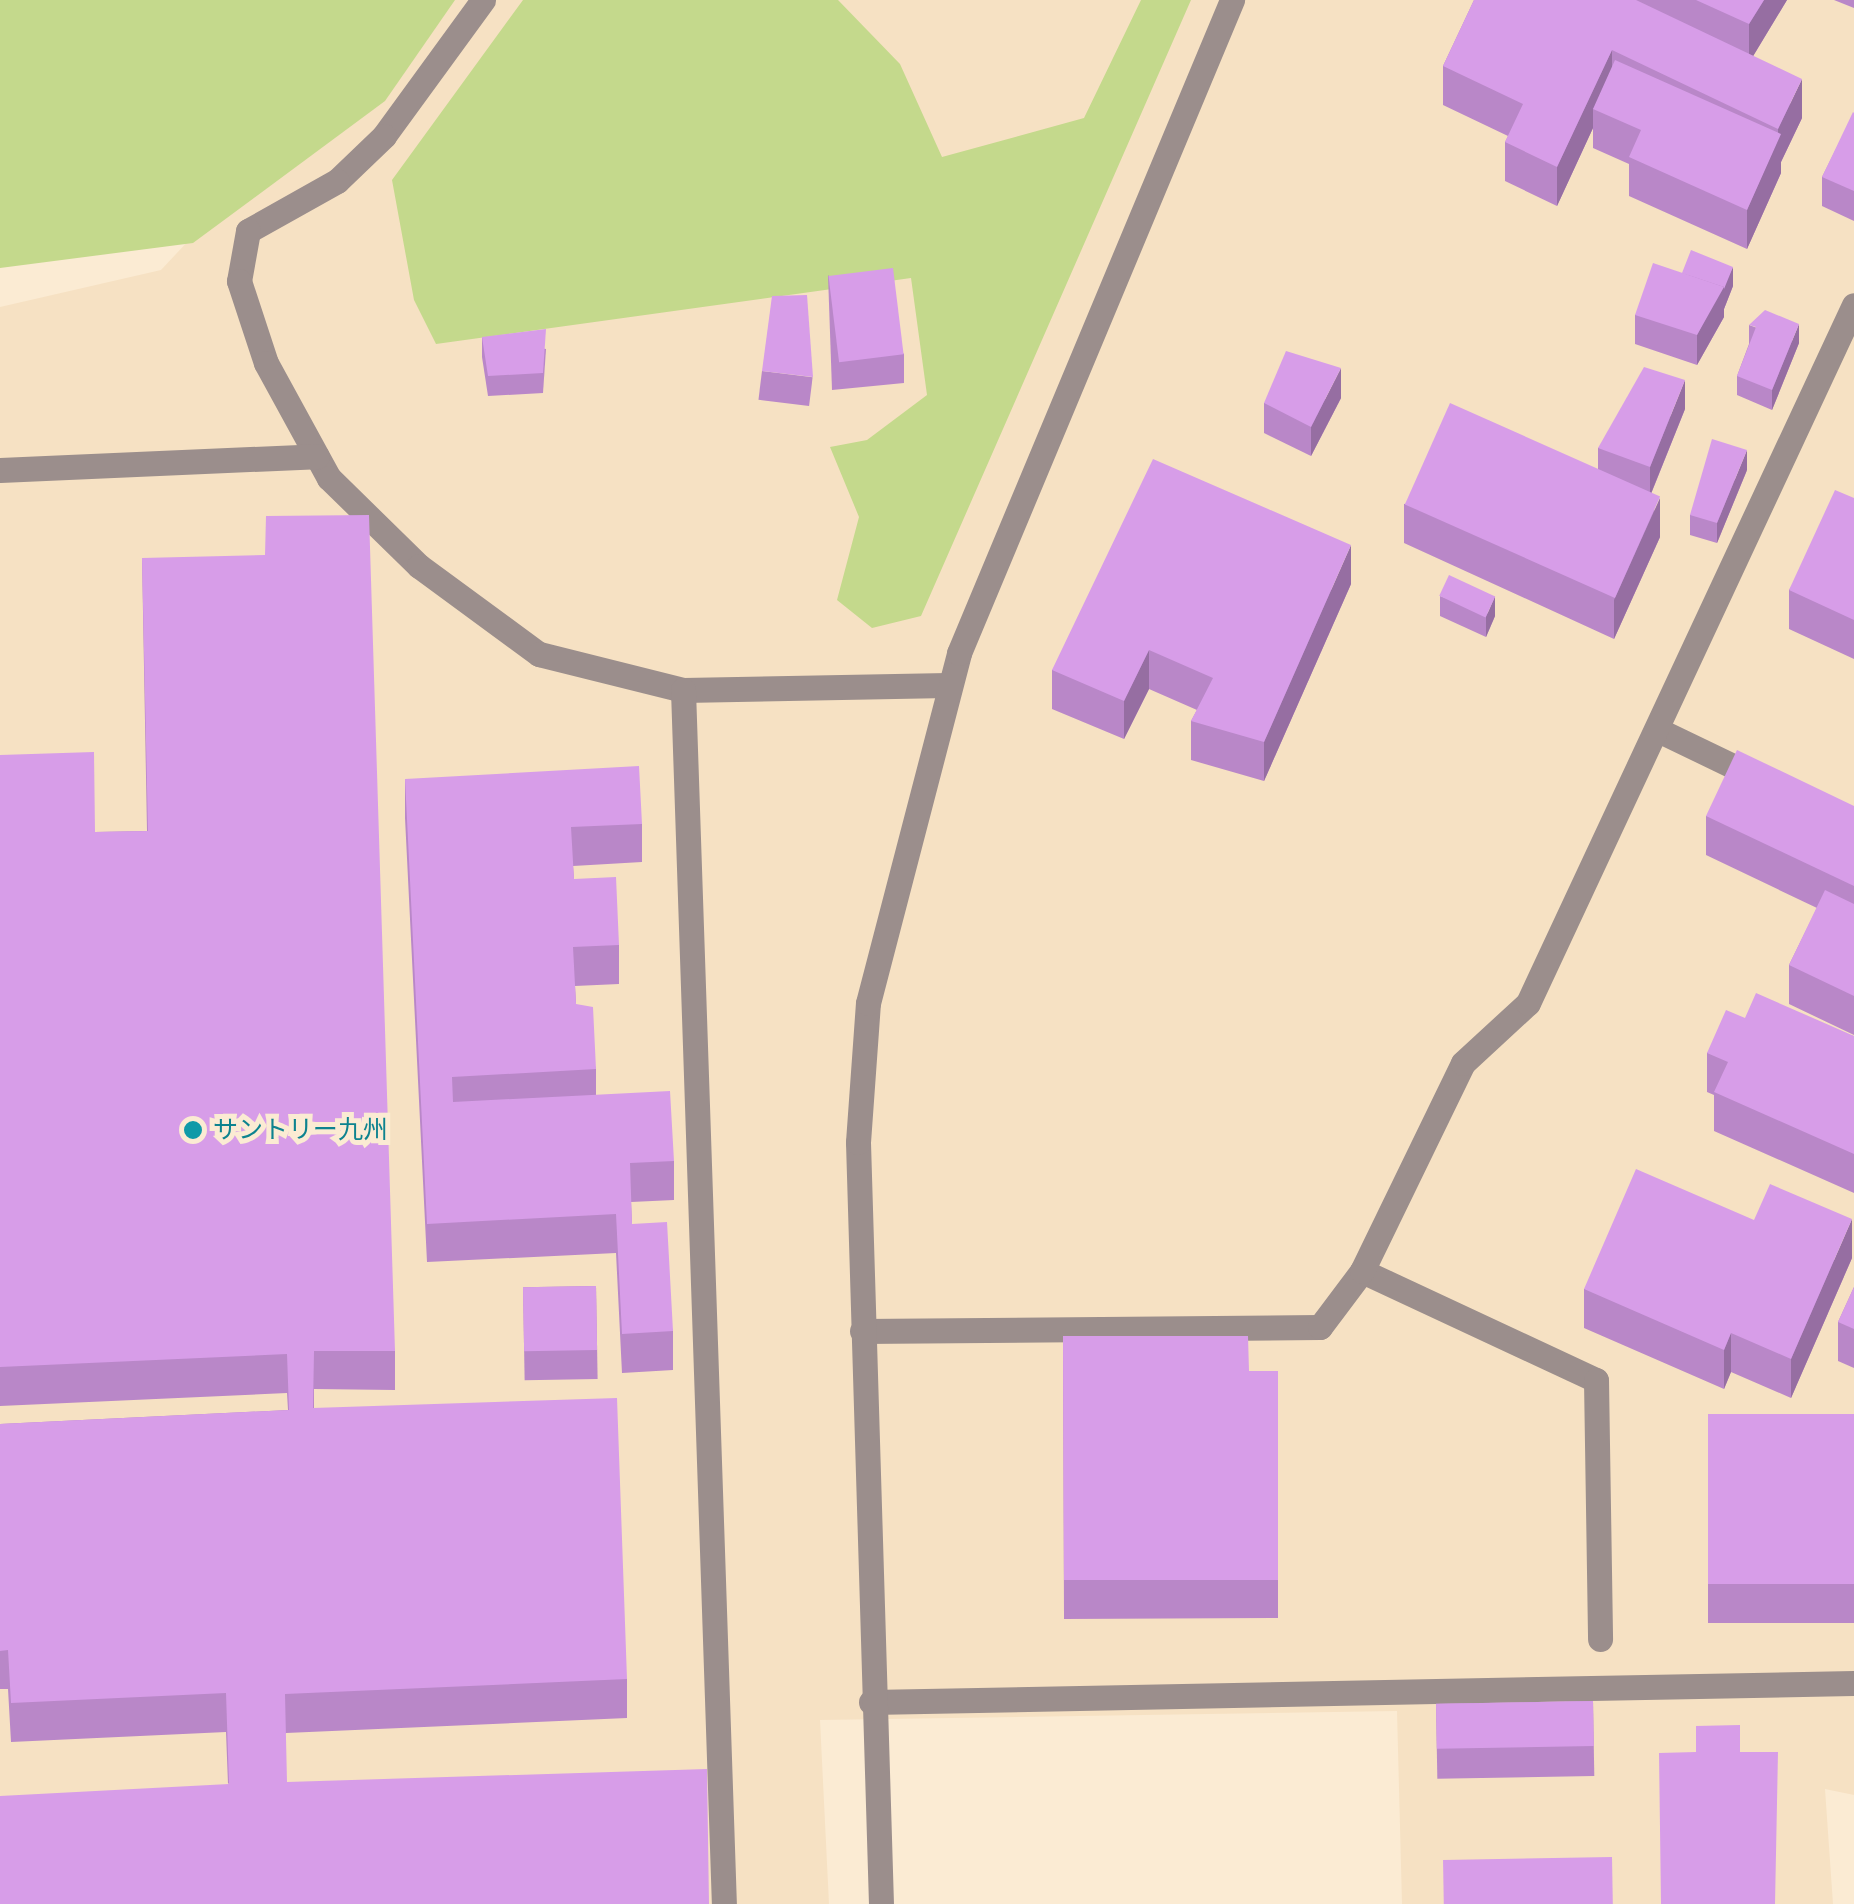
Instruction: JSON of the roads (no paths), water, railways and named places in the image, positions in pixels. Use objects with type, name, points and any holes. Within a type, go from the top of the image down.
[{"type":"street","points":[[484,0],[384,136],[337,180],[248,232],[239,281],[266,363],[317,456],[419,566],[539,654],[683,690],[948,685]]},
{"type":"street","points":[[882,1904],[872,1702],[858,1142],[868,1003],[948,685],[1232,0]]},
{"type":"street","points":[[862,1332],[1320,1326],[1362,1271],[1463,1062],[1528,1003],[1854,305]]},
{"type":"street","points":[[0,470],[317,456]]},
{"type":"street","points":[[683,690],[724,1904]]},
{"type":"street","points":[[1658,730],[1783,790]]},
{"type":"street","points":[[1362,1271],[1596,1380],[1600,1639]]},
{"type":"street","points":[[872,1702],[1854,1683]]},
{"type":"place","name":"サントリー九州","points":[[193,1130]]}]
